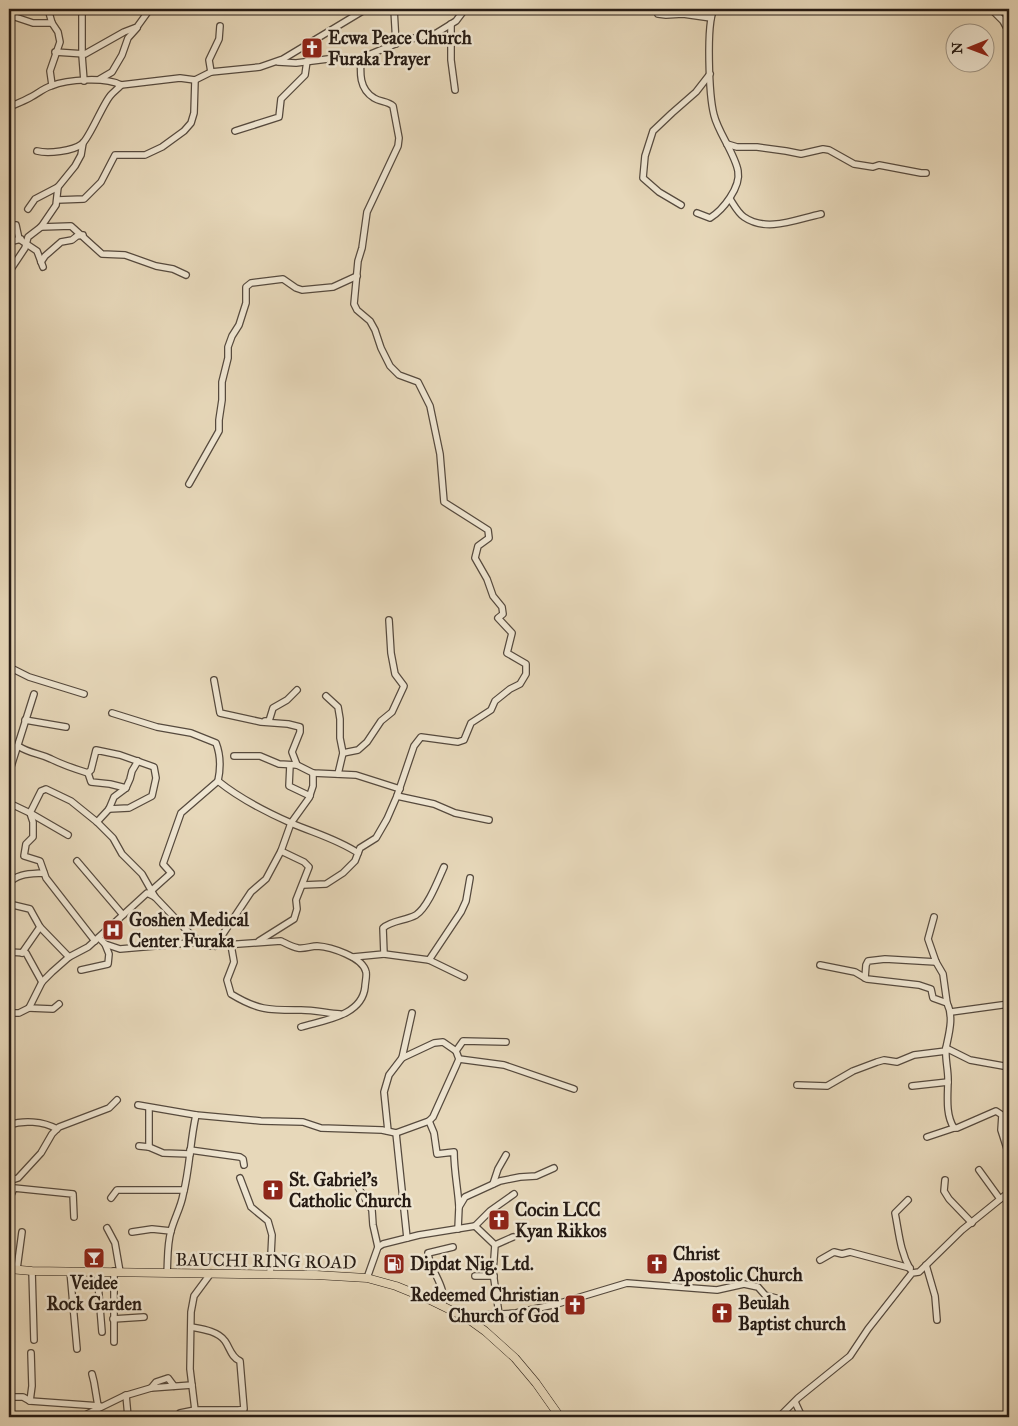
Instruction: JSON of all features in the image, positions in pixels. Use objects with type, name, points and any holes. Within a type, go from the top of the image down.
[{"type":"main road","name":"BAUCHI RING ROAD","points":[[13,1269],[32,1271],[316,1275],[367,1278],[396,1286],[467,1318],[490,1335],[515,1358],[536,1383],[560,1417]]},
{"type":"street","points":[[48,9],[52,24],[58,32],[60,42],[50,71],[52,85]]},
{"type":"street","points":[[82,9],[84,81]]},
{"type":"street","points":[[100,79],[112,72],[122,55],[128,38],[150,9]]},
{"type":"street","points":[[9,107],[52,85],[100,79],[121,85],[180,78],[195,80],[211,72],[260,67],[284,59],[366,9]]},
{"type":"street","points":[[394,9],[396,44]]},
{"type":"street","points":[[276,61],[296,63],[336,58],[361,58],[396,44],[435,34],[456,20],[465,9]]},
{"type":"street","points":[[697,213],[710,218],[718,213],[734,192],[738,172],[714,114],[710,74],[711,18],[714,9]]},
{"type":"street","points":[[991,9],[1003,21],[1009,32]]},
{"type":"street","points":[[9,14],[33,22],[52,24]]},
{"type":"street","points":[[658,14],[683,14],[711,18]]},
{"type":"street","points":[[451,24],[451,60],[455,90]]},
{"type":"street","points":[[211,72],[209,60],[219,39],[220,26]]},
{"type":"street","points":[[55,52],[82,55],[137,27]]},
{"type":"street","points":[[303,885],[326,884],[344,873],[354,861],[360,848],[376,838],[398,796],[414,746],[421,737],[458,742],[464,740],[471,723],[491,710],[495,701],[510,688],[520,684],[526,674],[526,664],[507,653],[512,633],[498,618],[503,614],[502,607],[493,596],[487,579],[475,558],[478,546],[489,538],[488,530],[444,502],[440,454],[430,406],[418,382],[399,375],[390,366],[370,321],[357,310],[354,304],[367,212],[396,152],[399,138],[393,106],[371,96],[360,80],[361,58]]},
{"type":"street","points":[[235,131],[279,117],[282,99],[305,75],[307,61]]},
{"type":"street","points":[[681,205],[659,192],[643,178],[645,156],[653,132],[696,92],[710,74]]},
{"type":"street","points":[[57,200],[84,199],[100,182],[115,155],[145,155],[162,147],[184,131],[191,123],[194,113],[195,80]]},
{"type":"street","points":[[28,209],[35,199],[58,187],[75,166],[81,155],[83,143],[110,96],[121,85]]},
{"type":"street","points":[[37,151],[44,153],[53,152],[72,148],[83,143]]},
{"type":"street","points":[[726,144],[737,147],[786,150],[801,154],[822,149],[829,150],[854,164],[873,167],[879,165],[926,173]]},
{"type":"street","points":[[9,272],[27,241],[56,205],[58,187]]},
{"type":"street","points":[[730,199],[743,217],[754,222],[770,225],[821,214]]},
{"type":"street","points":[[16,225],[19,239]]},
{"type":"street","points":[[40,227],[71,226],[102,254],[125,255],[156,266],[173,269],[186,275]]},
{"type":"street","points":[[9,242],[19,239],[27,241],[37,251],[42,264],[44,256],[61,242],[83,235]]},
{"type":"street","points":[[189,484],[219,431],[222,382],[228,358],[228,347],[232,336],[240,325],[246,303],[246,287],[250,283],[282,278],[302,290],[333,287],[357,276]]},
{"type":"street","points":[[343,753],[358,750],[367,742],[381,720],[392,712],[404,686],[395,674],[391,653],[389,620]]},
{"type":"street","points":[[9,659],[11,668],[29,678],[84,694]]},
{"type":"street","points":[[214,680],[220,713],[261,722],[300,727],[300,732],[292,752],[294,765],[289,786],[310,796]]},
{"type":"street","points":[[261,722],[269,721],[273,708],[287,700],[297,690]]},
{"type":"street","points":[[9,773],[34,694]]},
{"type":"street","points":[[326,696],[338,707],[340,719],[340,738],[343,753],[338,774]]},
{"type":"street","points":[[112,713],[157,727],[191,733],[216,743],[220,754],[218,781],[181,813],[163,864],[170,873],[153,894]]},
{"type":"street","points":[[26,720],[66,727]]},
{"type":"street","points":[[18,746],[28,753],[88,773]]},
{"type":"street","points":[[88,773],[91,770],[96,750],[120,755],[154,767],[156,778],[152,796],[129,808],[109,808]]},
{"type":"street","points":[[234,756],[260,756],[279,764],[294,765],[313,773],[356,775],[400,789]]},
{"type":"street","points":[[98,822],[109,808],[114,797],[126,788],[138,761]]},
{"type":"street","points":[[88,773],[91,782],[126,788]]},
{"type":"street","points":[[215,946],[251,892],[266,879],[281,851],[291,823],[310,796],[313,786],[313,773]]},
{"type":"street","points":[[218,781],[232,792],[291,823],[344,844],[358,853]]},
{"type":"street","points":[[201,942],[120,948],[97,940],[46,878],[40,862],[24,856],[26,844],[33,837],[33,822],[30,813],[41,791],[46,789],[71,801],[90,818],[98,822],[113,838],[122,854],[142,874],[153,894],[193,937],[201,942],[215,946],[281,941],[299,948],[318,946],[347,953],[361,964],[366,971],[364,994],[356,1007],[343,1014],[302,1027]]},
{"type":"street","points":[[398,796],[489,820]]},
{"type":"street","points":[[9,803],[68,835]]},
{"type":"street","points":[[258,942],[294,918],[297,909],[296,900],[309,867],[304,862],[281,851]]},
{"type":"street","points":[[77,861],[123,914]]},
{"type":"street","points":[[384,954],[383,928],[388,923],[415,916],[422,910],[436,886],[444,867]]},
{"type":"street","points":[[9,884],[12,880],[24,874],[44,873]]},
{"type":"street","points":[[429,960],[461,912],[466,901],[470,878]]},
{"type":"street","points":[[28,1008],[42,982],[69,957],[97,940],[147,893],[153,894]]},
{"type":"street","points":[[9,904],[30,909],[40,927],[69,957]]},
{"type":"street","points":[[934,917],[928,939],[936,962],[943,974],[947,1003],[951,1012],[949,1042],[946,1050],[947,1106],[951,1125],[954,1128]]},
{"type":"street","points":[[22,953],[40,927]]},
{"type":"street","points":[[81,970],[108,964],[109,954],[105,944]]},
{"type":"street","points":[[231,945],[234,962],[227,980],[231,994],[251,1006],[263,1009],[343,1014]]},
{"type":"street","points":[[9,952],[26,953],[42,982]]},
{"type":"street","points":[[353,958],[384,954],[429,960],[464,977]]},
{"type":"street","points":[[865,978],[868,961],[885,959],[936,962]]},
{"type":"street","points":[[820,965],[855,972],[865,978],[919,984],[931,989],[934,998],[947,1003]]},
{"type":"street","points":[[9,1013],[19,1013],[28,1008],[53,1009],[59,1004]]},
{"type":"street","points":[[951,1012],[1009,1004]]},
{"type":"street","points":[[402,1058],[412,1013]]},
{"type":"street","points":[[456,1051],[463,1041],[506,1042]]},
{"type":"street","points":[[138,1105],[196,1115],[261,1121],[303,1122],[321,1128],[396,1133],[429,1121],[433,1117],[458,1060],[456,1051],[443,1042],[434,1043],[402,1058],[388,1075],[384,1092],[388,1131]]},
{"type":"street","points":[[797,1085],[827,1086],[853,1071],[877,1062],[884,1060],[897,1062],[914,1055],[946,1050],[970,1060],[1009,1067]]},
{"type":"street","points":[[458,1060],[504,1065],[574,1090]]},
{"type":"street","points":[[912,1086],[948,1082]]},
{"type":"street","points":[[9,1181],[18,1178],[41,1153],[57,1129],[72,1121],[109,1108],[117,1100]]},
{"type":"street","points":[[149,1108],[149,1148]]},
{"type":"street","points":[[927,1137],[996,1111],[1002,1114],[1001,1130],[1009,1155]]},
{"type":"street","points":[[168,1273],[168,1242],[184,1190],[192,1130],[196,1115]]},
{"type":"street","points":[[429,1121],[434,1133],[437,1154],[454,1152],[454,1168],[458,1185],[458,1229]]},
{"type":"street","points":[[9,1125],[30,1122],[51,1125],[57,1129]]},
{"type":"street","points":[[396,1133],[407,1238]]},
{"type":"street","points":[[140,1146],[163,1153],[190,1152],[240,1157],[243,1159],[244,1165]]},
{"type":"street","points":[[493,1184],[498,1169],[506,1155]]},
{"type":"street","points":[[459,1207],[465,1197],[500,1181],[536,1176],[554,1168]]},
{"type":"street","points":[[979,1170],[1000,1200]]},
{"type":"street","points":[[240,1178],[251,1207],[268,1221],[272,1234],[270,1275]]},
{"type":"street","points":[[353,1180],[372,1210],[378,1247],[367,1278]]},
{"type":"street","points":[[945,1180],[944,1191],[949,1199],[972,1223]]},
{"type":"street","points":[[9,1200],[14,1188],[73,1194],[74,1217]]},
{"type":"street","points":[[111,1198],[117,1190],[184,1190]]},
{"type":"street","points":[[820,1260],[834,1252],[842,1254],[850,1252],[919,1272],[1009,1192]]},
{"type":"street","points":[[378,1247],[407,1238],[475,1226],[490,1211],[514,1194]]},
{"type":"street","points":[[908,1200],[895,1213],[904,1259],[911,1271]]},
{"type":"street","points":[[475,1226],[495,1245],[494,1276],[498,1314]]},
{"type":"street","points":[[107,1228],[115,1243],[117,1272],[113,1319],[114,1342]]},
{"type":"street","points":[[132,1232],[152,1229],[171,1231]]},
{"type":"street","points":[[13,1269],[22,1232]]},
{"type":"street","points":[[495,1245],[512,1237]]},
{"type":"street","points":[[442,1306],[444,1291],[428,1253],[453,1247]]},
{"type":"street","points":[[926,1265],[935,1296],[937,1320]]},
{"type":"street","points":[[32,1271],[34,1340]]},
{"type":"street","points":[[70,1271],[77,1349]]},
{"type":"street","points":[[97,1271],[102,1332]]},
{"type":"street","points":[[781,1416],[850,1356],[911,1271]]},
{"type":"street","points":[[195,1410],[190,1369],[191,1312],[194,1296],[211,1273]]},
{"type":"street","points":[[475,1276],[494,1276]]},
{"type":"street","points":[[467,1318],[516,1313],[557,1304],[627,1283],[717,1290],[744,1284],[758,1287],[765,1295],[776,1298]]},
{"type":"street","points":[[113,1319],[144,1317]]},
{"type":"street","points":[[180,1417],[180,1413],[195,1410],[244,1409],[240,1361],[234,1358],[224,1340],[214,1333],[191,1327]]},
{"type":"street","points":[[30,1401],[32,1386],[31,1353]]},
{"type":"street","points":[[92,1374],[100,1406]]},
{"type":"street","points":[[80,1417],[126,1395],[151,1388],[156,1382],[168,1378],[174,1386],[192,1385]]},
{"type":"street","points":[[126,1395],[128,1417]]},
{"type":"street","points":[[9,1396],[23,1397],[30,1401],[100,1406]]},
{"type":"street","points":[[795,1402],[802,1417]]},
{"type":"street","points":[[240,1410],[241,1417]]},
{"type":"place","name":"Ecwa Peace Church Furaka Prayer","points":[[312,48]]},
{"type":"place","name":"Goshen Medical Center Furaka","points":[[113,930]]},
{"type":"place","name":"St. Gabriel's Catholic Church","points":[[273,1190]]},
{"type":"place","name":"Cocin LCC Kyan Rikkos","points":[[499,1220]]},
{"type":"place","name":"Veidee Rock Garden","points":[[94,1258]]},
{"type":"place","name":"Dipdat Nig. Ltd.","points":[[394,1264]]},
{"type":"place","name":"Christ Apostolic Church","points":[[657,1264]]},
{"type":"place","name":"Redeemed Christian Church of God","points":[[575,1305]]},
{"type":"place","name":"Beulah Baptist church","points":[[722,1313]]}]
